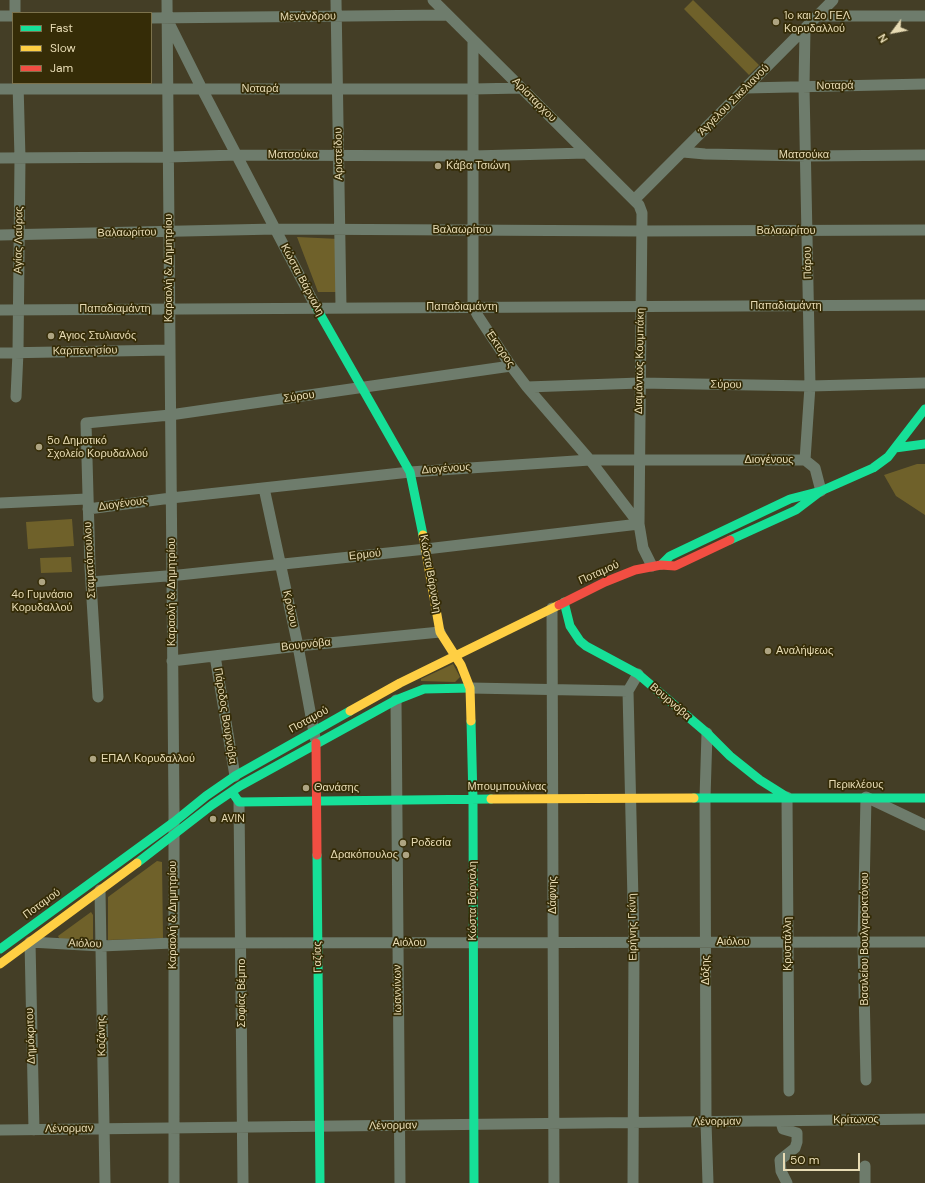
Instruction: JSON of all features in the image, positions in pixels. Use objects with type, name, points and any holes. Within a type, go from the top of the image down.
[{"type":"street","points":[[14,12],[15,0]]},
{"type":"street","name":"Καραολή & Δημητρίου","points":[[167,0],[174,822],[174,1183]]},
{"type":"street","name":"Αριστείδου","points":[[336,0],[341,307]]},
{"type":"street","name":"Αρίσταρχου","points":[[433,0],[634,200]]},
{"type":"street","name":"Άγγελου Σικελιανού","points":[[634,200],[833,0]]},
{"type":"street","name":"Μενάνδρου","points":[[152,18],[448,15]]},
{"type":"street","points":[[0,16],[12,16]]},
{"type":"street","points":[[817,16],[925,16]]},
{"type":"street","name":"Κώστα Βάρναλη","points":[[167,18],[202,89],[316,307],[410,472],[426,549],[440,632],[466,674],[470,688],[473,800],[474,1183]]},
{"type":"street","name":"Πάρου","points":[[804,29],[810,386],[805,460]]},
{"type":"street","name":"Έκτορος","points":[[473,40],[473,306],[478,316],[512,366],[590,460],[639,524],[643,548],[657,565]]},
{"type":"street","name":"Νοταρά","points":[[746,88],[925,84]]},
{"type":"street","name":"Νοταρά","points":[[0,89],[18,86],[168,89],[521,88]]},
{"type":"street","name":"Αγίας Λαύρας","points":[[16,397],[18,352],[20,158],[18,86]]},
{"type":"street","name":"Ματσούκα","points":[[683,152],[705,154],[806,156],[925,155]]},
{"type":"street","name":"Ματσούκα","points":[[0,158],[237,155],[473,156],[586,153]]},
{"type":"street","name":"Διαμάντως Κουμπάκη","points":[[634,200],[639,205],[642,213],[639,524]]},
{"type":"street","name":"Βαλαωρίτου","points":[[0,235],[276,229],[641,231],[925,230]]},
{"type":"street","name":"Παπαδιαμάντη","points":[[0,310],[473,306],[925,305]]},
{"type":"street","name":"Καρπενησίου","points":[[0,353],[170,350]]},
{"type":"street","name":"Σύρου","points":[[86,423],[170,415],[512,366]]},
{"type":"street","name":"Σύρου","points":[[528,387],[640,383],[810,386],[925,383]]},
{"type":"street","name":"Ποταμού","points":[[0,949],[235,776],[400,683],[564,602],[620,576],[657,565],[670,556],[790,498],[821,491],[873,468],[884,460],[895,448],[925,409]]},
{"type":"street","name":"Σταματόπουλου","points":[[86,423],[87,504],[98,697]]},
{"type":"street","points":[[895,448],[925,444]]},
{"type":"street","name":"Διογένους","points":[[0,503],[87,504],[171,498],[410,472],[590,460],[805,460]]},
{"type":"street","points":[[805,460],[815,468],[821,491]]},
{"type":"street","name":"Κρόνου","points":[[264,488],[315,730]]},
{"type":"street","name":"Ποταμού","points":[[657,565],[675,566],[796,510],[821,491]]},
{"type":"street","name":"Ερμού","points":[[91,582],[172,576],[426,549],[639,524]]},
{"type":"street","name":"Βουρνόβα","points":[[564,602],[570,626],[580,641],[586,646],[638,674],[707,733],[730,756],[760,780],[787,797]]},
{"type":"street","name":"Δάφνης","points":[[552,608],[554,1183]]},
{"type":"street","name":"Βουρνόβα","points":[[172,661],[298,646],[440,632]]},
{"type":"street","name":"Πάροδος Βουρνόβα","points":[[216,656],[235,776]]},
{"type":"street","points":[[470,688],[628,691],[638,674]]},
{"type":"street","name":"Ποταμού","points":[[0,964],[232,792],[316,743],[396,700],[424,689],[470,688]]},
{"type":"street","name":"Ειρήνης Γκίνη","points":[[628,691],[634,942],[632,1183]]},
{"type":"street","name":"Ιωαννίνων","points":[[396,700],[400,1183]]},
{"type":"street","name":"Γαζίας","points":[[315,730],[320,1183]]},
{"type":"street","name":"Δόξης","points":[[707,733],[705,798],[706,1122],[708,1183]]},
{"type":"street","points":[[232,792],[239,802]]},
{"type":"street","name":"Μπουμπουλίνας","points":[[239,802],[316,800],[787,797]]},
{"type":"street","name":"Περικλέους","points":[[787,797],[925,798]]},
{"type":"street","name":"Κρυστάλλη","points":[[787,797],[789,1092]]},
{"type":"street","points":[[866,798],[925,825]]},
{"type":"street","name":"Βασιλείου Βουλγαροκτόνου","points":[[866,798],[864,942],[866,1080]]},
{"type":"street","name":"Σοφίας Βέμπο","points":[[239,802],[243,1183]]},
{"type":"street","name":"Κοζάνης","points":[[100,890],[105,1183]]},
{"type":"street","name":"Αιόλου","points":[[30,942],[101,946],[173,943],[925,942]]},
{"type":"street","name":"Δημόκριτου","points":[[30,942],[34,1130]]},
{"type":"street","name":"Κρίτωνος","points":[[786,1121],[925,1119]]},
{"type":"street","points":[[786,1121],[781,1122],[783,1129],[797,1133],[795,1148],[780,1160],[781,1171],[787,1183]]},
{"type":"street","name":"Λένορμαν","points":[[0,1130],[786,1121]]},
{"type":"street","points":[[865,1166],[865,1183]]},
{"type":"shaded area","points":[[693,0],[759,65],[749,75],[684,9]]},
{"type":"shaded area","points":[[297,237],[339,239],[339,292],[318,292]]},
{"type":"shaded area","points":[[917,464],[925,464],[925,515],[896,496],[884,475]]},
{"type":"shaded area","points":[[72,519],[74,546],[28,549],[26,522]]},
{"type":"shaded area","points":[[71,557],[72,572],[41,573],[40,558]]},
{"type":"shaded area","points":[[453,664],[460,677],[455,682],[421,681],[421,679]]},
{"type":"shaded area","points":[[157,861],[162,862],[163,938],[108,940],[108,897]]},
{"type":"shaded area","points":[[91,912],[93,915],[93,940],[60,940],[58,936]]},
{"type":"traffic: fast","points":[[316,307],[410,472],[423,535]]},
{"type":"traffic: fast","points":[[661,565],[670,556],[790,499],[821,491],[873,468],[888,457],[925,409]]},
{"type":"traffic: fast","points":[[895,448],[925,444]]},
{"type":"traffic: fast","points":[[730,540],[796,510],[821,491]]},
{"type":"traffic: fast","points":[[564,602],[570,626],[580,641],[586,646],[638,674],[707,733],[730,756],[760,780],[787,797]]},
{"type":"traffic: fast","points":[[137,863],[212,805],[240,786],[396,700],[424,689],[470,688]]},
{"type":"traffic: fast","points":[[0,949],[235,776],[350,711]]},
{"type":"traffic: fast","points":[[471,721],[473,799],[474,1183]]},
{"type":"traffic: fast","points":[[232,792],[239,802],[491,799]]},
{"type":"traffic: fast","points":[[694,798],[925,798]]},
{"type":"traffic: fast","points":[[317,855],[320,1183]]},
{"type":"traffic: slow","points":[[423,535],[440,632],[461,665],[470,688],[471,721]]},
{"type":"traffic: slow","points":[[350,711],[400,683],[559,605]]},
{"type":"traffic: slow","points":[[491,799],[694,798]]},
{"type":"traffic: slow","points":[[0,964],[137,863]]},
{"type":"traffic: jam","points":[[559,605],[605,582],[635,570],[661,565],[675,566],[730,540]]},
{"type":"traffic: jam","points":[[316,743],[317,855]]},
{"type":"place","name":"1o και 2ο ΓΕΛ Κορυδαλλού","points":[[776,22]]},
{"type":"place","name":"Κάβα Τσιώνη","points":[[438,166]]},
{"type":"place","name":"Άγιος Στυλιανός","points":[[51,336]]},
{"type":"place","name":"5ο Δημοτικό Σχολείο Κορυδαλλού","points":[[39,447]]},
{"type":"place","name":"4ο Γυμνάσιο Κορυδαλλού","points":[[42,582]]},
{"type":"place","name":"Αναλήψεως","points":[[768,651]]},
{"type":"place","name":"ΕΠΑΛ Κορυδαλλού","points":[[93,759]]},
{"type":"place","name":"Θανάσης","points":[[306,788]]},
{"type":"place","name":"AVIN","points":[[213,819]]},
{"type":"place","name":"Ροδεσία","points":[[403,843]]},
{"type":"place","name":"Δρακόπουλος","points":[[406,855]]}]
